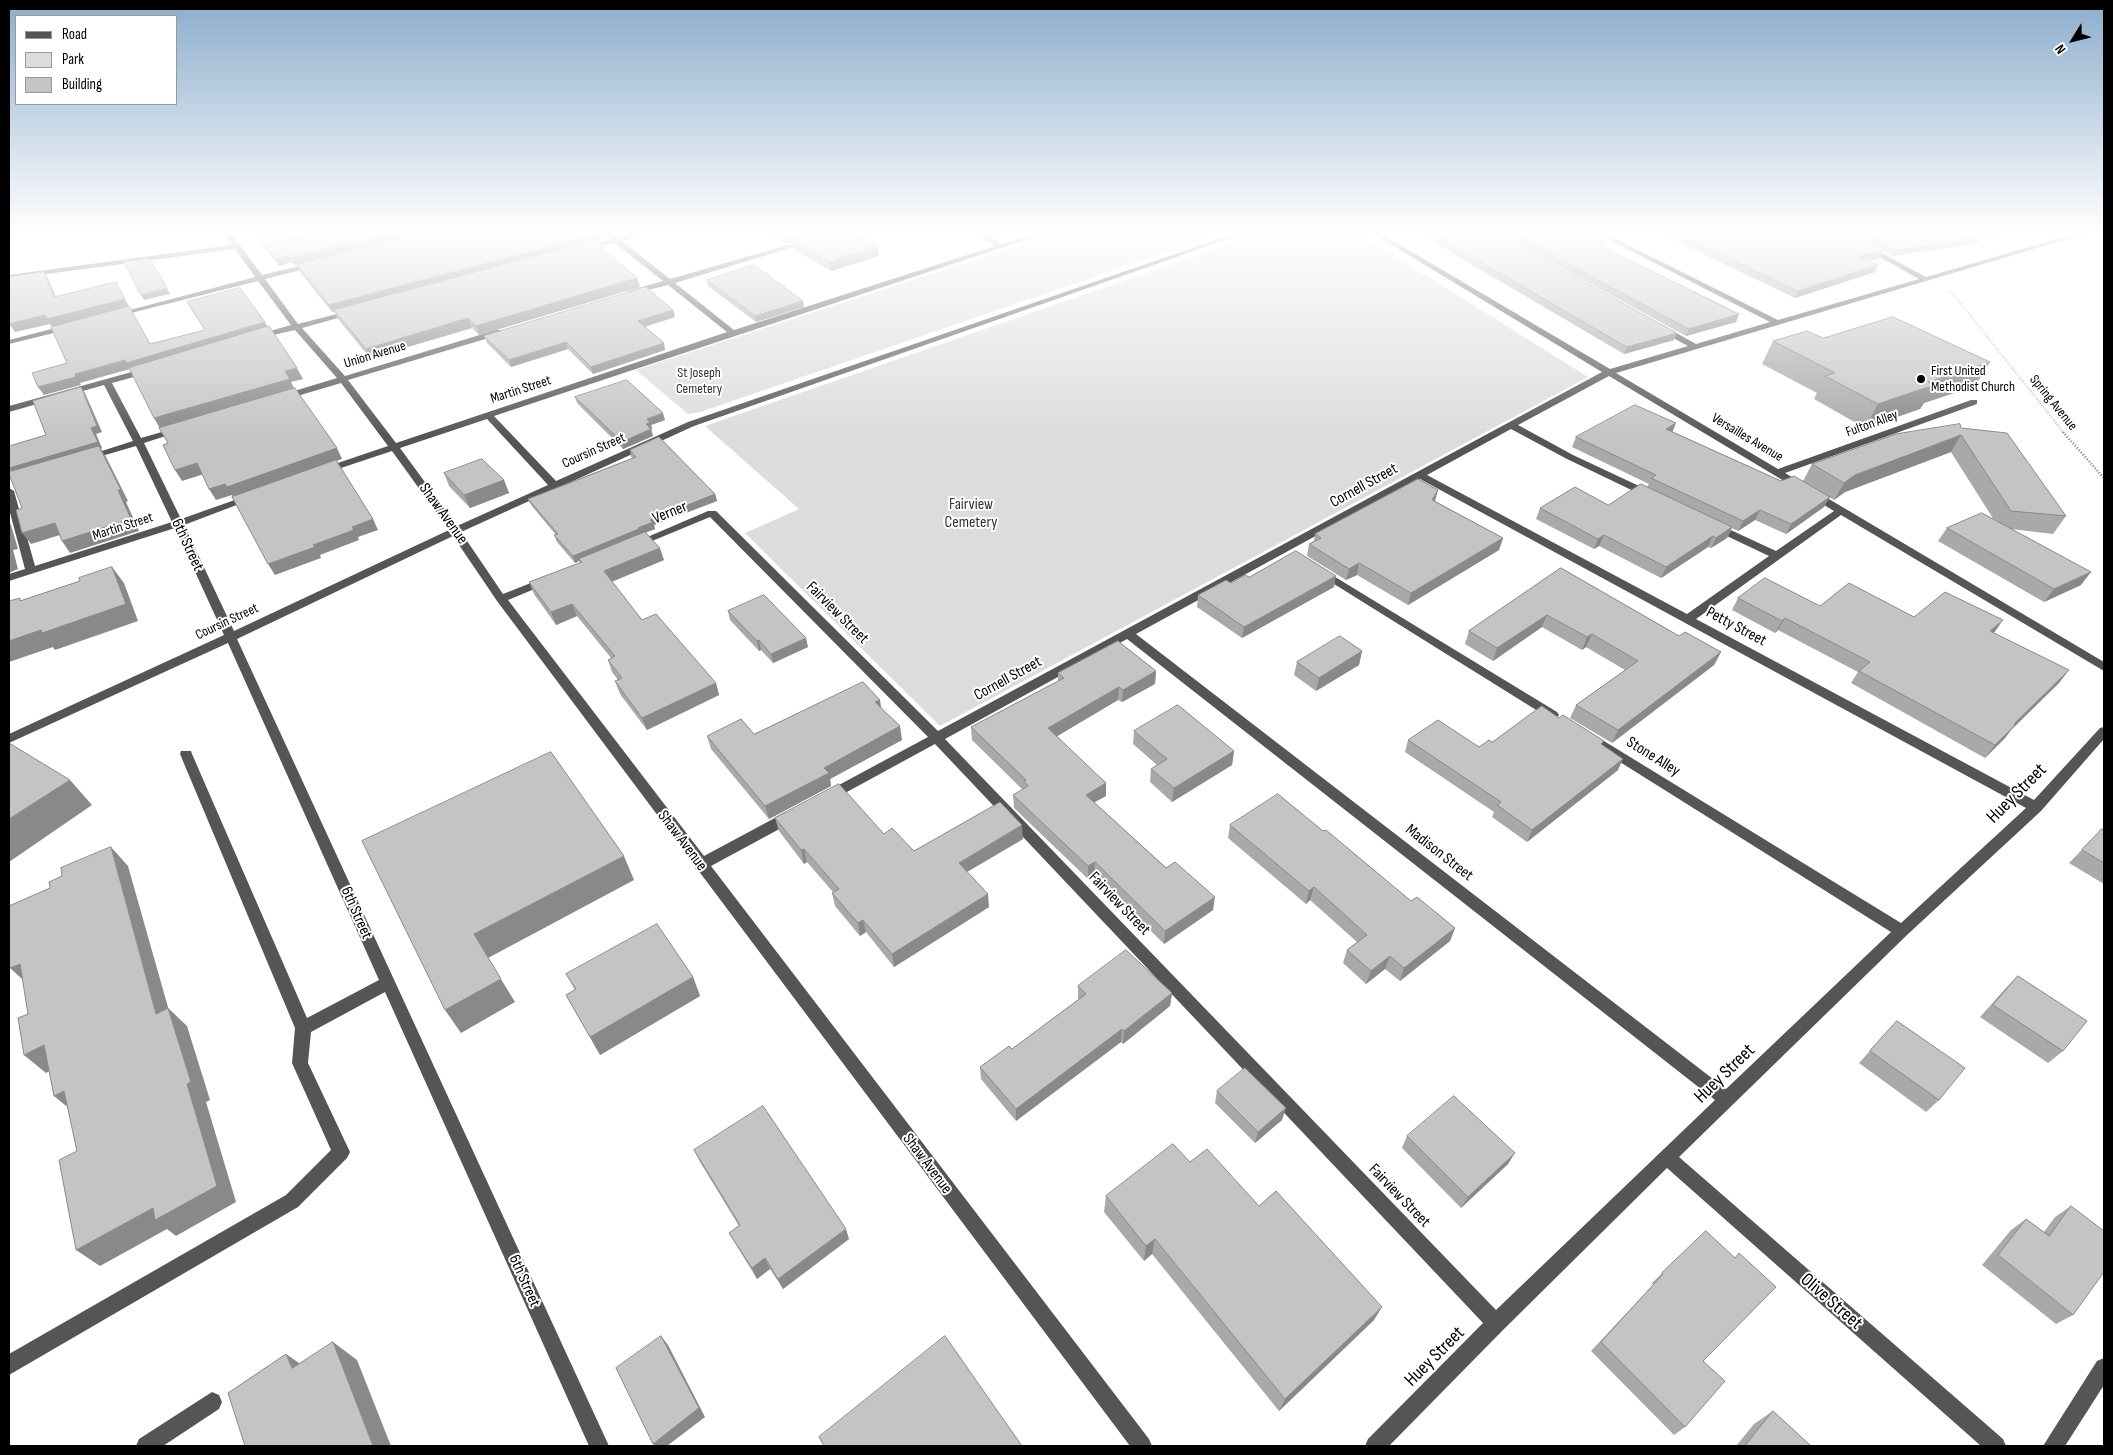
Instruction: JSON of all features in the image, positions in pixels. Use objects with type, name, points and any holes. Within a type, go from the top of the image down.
[{"type":"street","points":[[105,318],[173,301]]},
{"type":"street","name":"Shaw Avenue","points":[[277,301],[296,326],[343,379],[455,531],[501,599],[700,865],[1142,1446]]},
{"type":"street","points":[[694,301],[733,333]]},
{"type":"street","name":"Martin Street","points":[[312,475],[393,446],[832,301]]},
{"type":"street","name":"Coursin Street","points":[[9,739],[455,531],[691,424],[1046,301]]},
{"type":"street","name":"Versailles Avenue","points":[[1489,301],[2104,667]]},
{"type":"street","points":[[1736,301],[1778,322]]},
{"type":"street","name":"Cornell Street","points":[[700,865],[1128,634],[1289,551],[1420,475],[1609,372],[1850,301]]},
{"type":"street","points":[[249,340],[362,308]]},
{"type":"street","points":[[1651,323],[1694,346]]},
{"type":"street","points":[[9,342],[76,325]]},
{"type":"street","name":"Union Avenue","points":[[279,399],[511,329]]},
{"type":"street","points":[[9,409],[107,383],[154,368]]},
{"type":"street","name":"6th Street","points":[[107,383],[141,442],[598,1446]]},
{"type":"street","name":"Fulton Alley","points":[[1778,472],[1974,402]]},
{"type":"street","points":[[488,415],[555,486]]},
{"type":"street","points":[[1512,425],[1570,457],[1660,500]]},
{"type":"street","points":[[75,461],[187,428]]},
{"type":"street","name":"Petty Street","points":[[1420,475],[2036,807]]},
{"type":"street","points":[[9,491],[31,571]]},
{"type":"street","name":"Martin Street","points":[[9,578],[177,524],[258,495]]},
{"type":"street","points":[[1688,619],[1841,510]]},
{"type":"street","name":"Verner","points":[[629,547],[712,513]]},
{"type":"street","name":"Fairview Street","points":[[712,513],[937,738],[1496,1323]]},
{"type":"street","points":[[1705,522],[1777,556]]},
{"type":"street","points":[[1310,564],[1564,721]]},
{"type":"street","points":[[501,599],[556,577]]},
{"type":"street","name":"Madison Street","points":[[1128,634],[1728,1100]]},
{"type":"street","name":"Huey Street","points":[[1374,1446],[1496,1323],[1666,1157],[1728,1100],[1902,931],[2036,807],[2104,731]]},
{"type":"street","name":"Stone Alley","points":[[1589,737],[1902,931]]},
{"type":"street","points":[[9,1366],[292,1201],[341,1152],[300,1063],[303,1028],[186,754]]},
{"type":"street","points":[[303,1028],[388,984]]},
{"type":"street","name":"Olive Street","points":[[1666,1157],[1996,1446]]},
{"type":"street","points":[[2053,1446],[2104,1368]]},
{"type":"street","points":[[146,1446],[212,1402]]},
{"type":"path","name":"Spring Avenue","points":[[1958,301],[2050,417],[2104,478]]},
{"type":"green space","name":"St Joseph Cemetery","points":[[848,301],[1024,301],[700,412],[688,414],[636,370]]},
{"type":"green space","name":"Fairview Cemetery","points":[[1066,301],[1466,301],[1588,377],[940,726],[745,533],[799,509],[705,426]]},
{"type":"building","points":[[9,301],[118,301],[47,319],[45,315],[9,324]]},
{"type":"building","points":[[249,301],[265,322],[126,363],[125,360],[75,374],[76,377],[38,387],[32,373],[67,363],[51,327],[129,306],[150,344],[205,330],[187,302]]},
{"type":"building","points":[[326,301],[344,301],[329,305]]},
{"type":"building","points":[[368,301],[560,301],[476,326],[468,318],[366,349],[334,310]]},
{"type":"building","points":[[600,301],[662,301],[673,310],[638,321],[664,343],[591,367],[566,342],[509,360],[484,336]]},
{"type":"building","points":[[735,301],[803,301],[755,316]]},
{"type":"building","points":[[1548,301],[1619,301],[1677,333],[1627,347]]},
{"type":"building","points":[[1637,301],[1712,301],[1739,314],[1689,329]]},
{"type":"building","points":[[1893,317],[1990,362],[1928,382],[1934,385],[1878,404],[1825,376],[1835,373],[1773,341],[1807,331],[1823,338]]},
{"type":"building","points":[[269,326],[297,368],[285,371],[290,379],[154,418],[129,368]]},
{"type":"building","points":[[627,380],[663,413],[647,419],[650,423],[646,424],[651,429],[622,442],[575,397]]},
{"type":"building","points":[[81,387],[97,426],[91,428],[98,442],[9,468],[9,446],[46,435],[33,401]]},
{"type":"building","points":[[295,388],[337,448],[227,487],[225,484],[209,489],[197,463],[175,470],[163,445],[168,443],[159,428]]},
{"type":"building","points":[[1635,405],[1676,423],[1666,429],[1781,481],[1794,476],[1830,497],[1791,524],[1760,510],[1743,521],[1651,478],[1656,475],[1576,437]]},
{"type":"building","points":[[1960,424],[1961,428],[2007,433],[2066,516],[2011,511],[1961,435],[1855,475],[1844,483],[1812,464],[1896,434]]},
{"type":"building","points":[[659,437],[715,494],[650,520],[653,522],[573,556],[554,535],[558,534],[528,499],[636,457],[630,450]]},
{"type":"building","points":[[99,446],[121,490],[118,490],[131,519],[62,541],[55,523],[22,533],[16,510],[22,508],[9,472]]},
{"type":"building","points":[[482,459],[504,480],[464,495],[444,473]]},
{"type":"building","points":[[336,460],[373,519],[352,527],[354,530],[313,545],[315,547],[268,564],[232,497]]},
{"type":"building","points":[[1418,479],[1438,490],[1432,500],[1503,538],[1411,593],[1359,563],[1349,569],[1309,544],[1321,538],[1315,534]]},
{"type":"building","points":[[1641,484],[1732,527],[1716,538],[1713,536],[1666,567],[1604,535],[1598,539],[1540,508],[1575,487],[1608,505]]},
{"type":"building","points":[[1982,513],[2091,572],[2054,589],[1947,528]]},
{"type":"building","points":[[645,532],[660,548],[604,571],[642,620],[656,614],[716,683],[642,718],[615,681],[622,678],[608,660],[615,656],[572,604],[551,612],[529,582],[582,562],[579,559]]},
{"type":"building","points":[[1296,551],[1336,576],[1244,627],[1198,595],[1226,580],[1231,583],[1245,575],[1249,577]]},
{"type":"building","points":[[112,567],[126,604],[42,633],[41,630],[9,641],[9,601],[20,598],[20,601],[80,581],[79,578]]},
{"type":"building","points":[[1561,568],[1679,636],[1685,632],[1721,652],[1618,730],[1576,705],[1638,661],[1592,634],[1587,637],[1547,615],[1497,648],[1469,631]]},
{"type":"building","points":[[1765,578],[1820,606],[1849,583],[1914,617],[1945,592],[2003,620],[1990,631],[2069,670],[1995,745],[1859,671],[1870,662],[1785,618],[1782,621],[1738,598]]},
{"type":"building","points":[[764,595],[806,638],[771,654],[728,611]]},
{"type":"building","points":[[1340,636],[1362,651],[1319,678],[1297,662]]},
{"type":"building","points":[[1118,641],[1156,671],[1123,690],[1119,687],[1048,728],[1106,783],[1086,795],[1166,868],[1175,862],[1215,897],[1165,931],[1095,862],[1088,866],[1013,795],[1028,786],[1024,781],[1026,780],[971,727],[1064,678],[1058,673]]},
{"type":"building","points":[[863,682],[880,700],[875,702],[900,726],[824,768],[829,773],[765,806],[707,736],[741,719],[754,734]]},
{"type":"building","points":[[1178,705],[1234,751],[1174,788],[1151,769],[1167,759],[1134,731]]},
{"type":"building","points":[[1542,706],[1559,718],[1563,715],[1604,741],[1601,744],[1623,759],[1532,830],[1497,805],[1501,802],[1408,740],[1438,720],[1479,747],[1489,740],[1492,742]]},
{"type":"building","points":[[9,743],[70,780],[9,819]]},
{"type":"building","points":[[551,752],[624,856],[474,934],[501,979],[445,1010],[362,841]]},
{"type":"building","points":[[839,784],[884,834],[892,828],[914,851],[1000,802],[1022,825],[959,863],[988,894],[892,954],[863,920],[858,923],[832,893],[839,889],[804,849],[801,850],[775,818]]},
{"type":"building","points":[[1278,794],[1323,831],[1326,830],[1411,901],[1417,897],[1455,928],[1404,968],[1390,956],[1371,971],[1347,950],[1367,935],[1314,887],[1309,891],[1230,825]]},
{"type":"building","points":[[2102,829],[2104,831],[2104,863],[2082,850]]},
{"type":"building","points":[[111,847],[156,1014],[168,1008],[191,1082],[187,1084],[217,1186],[155,1220],[153,1208],[76,1250],[59,1160],[77,1151],[64,1091],[54,1096],[44,1045],[24,1055],[18,1018],[28,1014],[20,964],[10,968],[9,906],[50,888],[49,882],[62,876],[61,868]]},
{"type":"building","points":[[657,924],[693,977],[590,1037],[566,995],[576,989],[566,974]]},
{"type":"building","points":[[1126,950],[1172,993],[1124,1031],[1122,1029],[1016,1109],[980,1067],[1009,1046],[1012,1049],[1086,994],[1078,986]]},
{"type":"building","points":[[2018,976],[2087,1021],[2063,1051],[1993,1005]]},
{"type":"building","points":[[1897,1021],[1965,1068],[1939,1100],[1870,1051]]},
{"type":"building","points":[[1245,1068],[1286,1108],[1258,1132],[1217,1091]]},
{"type":"building","points":[[1454,1096],[1515,1153],[1468,1197],[1407,1136]]},
{"type":"building","points":[[763,1106],[846,1229],[778,1279],[765,1258],[752,1268],[729,1233],[740,1225],[694,1150]]},
{"type":"building","points":[[1173,1144],[1190,1162],[1207,1149],[1259,1206],[1276,1191],[1382,1307],[1285,1399],[1155,1239],[1146,1246],[1106,1196]]},
{"type":"building","points":[[2071,1206],[2104,1231],[2104,1272],[2073,1315],[1998,1255],[2026,1219],[2049,1236]]},
{"type":"building","points":[[1706,1231],[1735,1258],[1739,1253],[1776,1287],[1703,1361],[1725,1381],[1685,1427],[1601,1342],[1662,1273]]},
{"type":"building","points":[[661,1336],[699,1408],[653,1444],[616,1368]]},
{"type":"building","points":[[945,1336],[1022,1446],[824,1446],[819,1437]]},
{"type":"building","points":[[333,1342],[373,1446],[245,1446],[228,1393],[286,1354],[292,1368]]},
{"type":"building","points":[[1773,1411],[1811,1446],[1745,1446]]},
{"type":"place","name":"First United Methodist Church","points":[[1921,379]]}]
